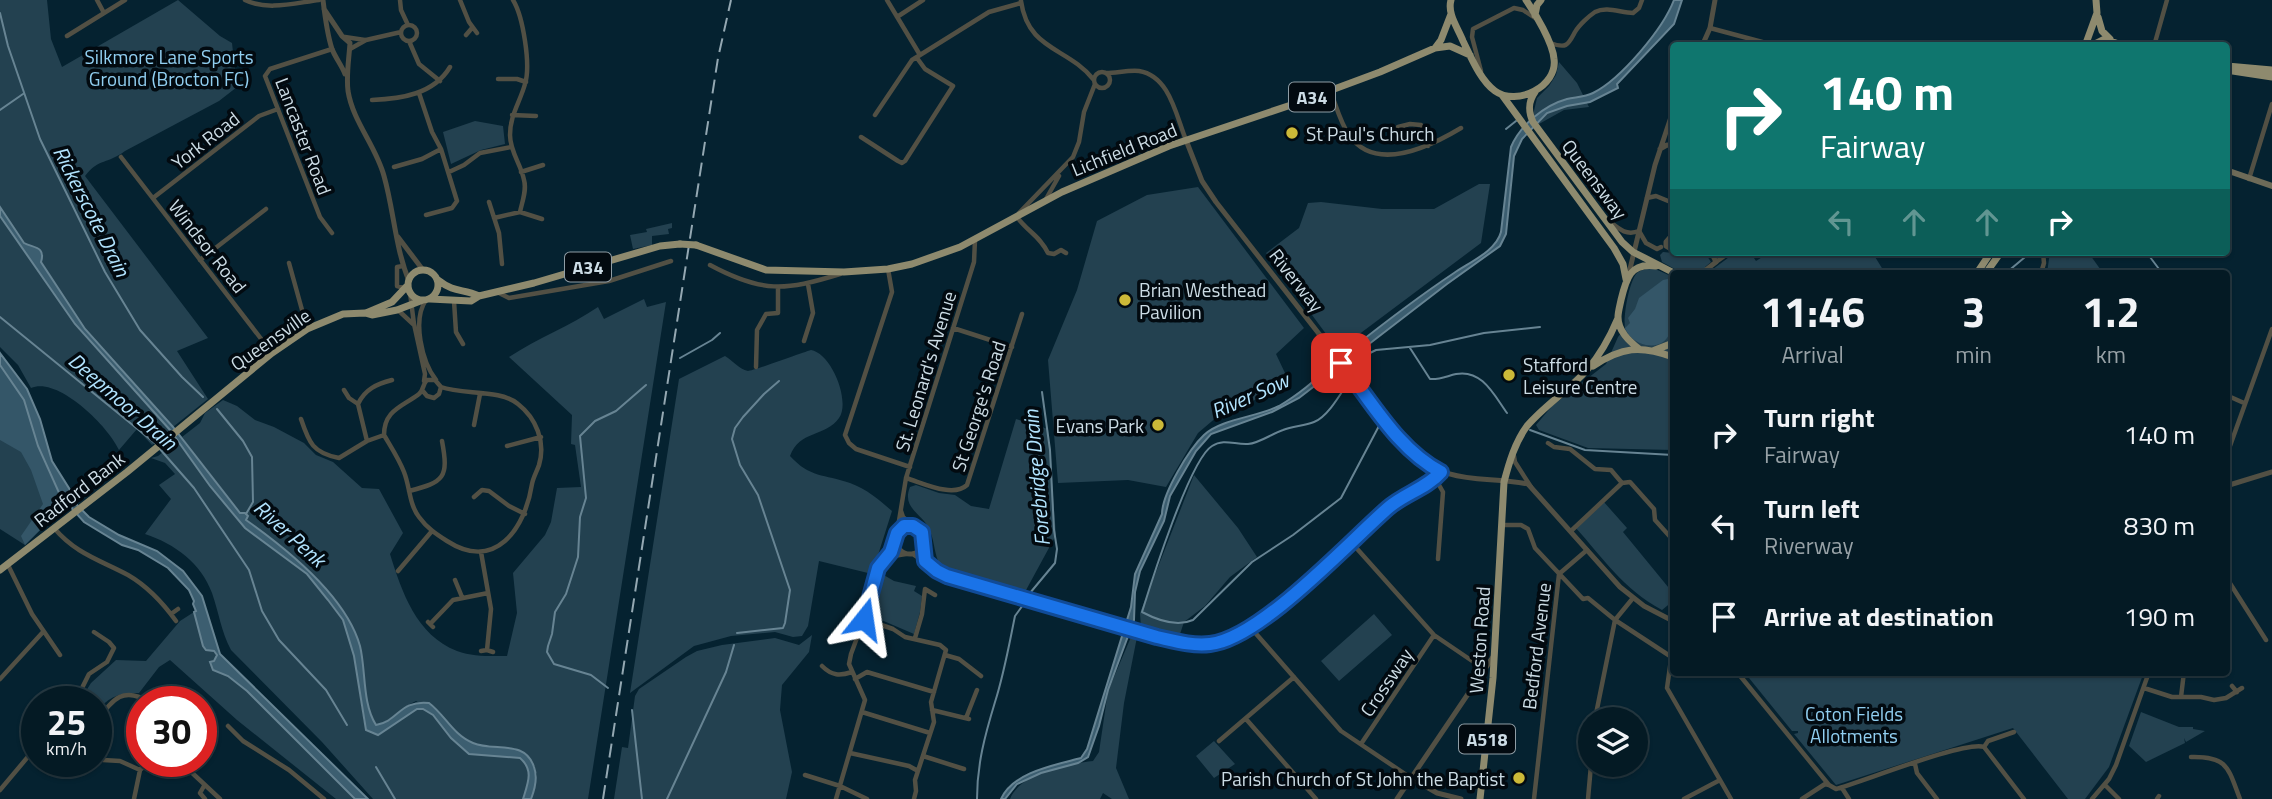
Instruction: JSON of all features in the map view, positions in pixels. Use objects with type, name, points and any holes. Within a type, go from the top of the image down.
[{"type":"highway","points":[[1449,1],[1451,15],[1484,78],[1501,95],[1518,96],[1535,91],[1546,82],[1555,61],[1549,43],[1526,0]]},
{"type":"highway","points":[[1536,18],[1537,5],[1541,0]]},
{"type":"highway","points":[[2095,0],[2102,31],[2115,42]]},
{"type":"highway","points":[[2086,42],[2097,13]]},
{"type":"highway","points":[[1435,48],[1451,15]]},
{"type":"highway","points":[[2097,42],[2111,40]]},
{"type":"highway","points":[[1435,48],[1450,46],[1470,55]]},
{"type":"highway","name":"Lichfield Road","points":[[498,293],[632,254],[680,244],[696,245],[766,270],[844,272],[888,269],[931,259],[975,240],[1044,201],[1118,167],[1186,140],[1330,90],[1435,48]]},
{"type":"highway","points":[[2230,68],[2272,70]]},
{"type":"highway","points":[[2230,69],[2272,77]]},
{"type":"highway","name":"Queensway","points":[[1535,91],[1530,99],[1529,112],[1539,137],[1614,247],[1627,276]]},
{"type":"highway","name":"Queensway","points":[[1501,95],[1539,137],[1622,242],[1633,252],[1660,261],[1670,270]]},
{"type":"highway","points":[[1587,370],[1606,344],[1618,318],[1627,276],[1660,261]]},
{"type":"highway","points":[[423,270],[433,273],[438,280],[438,290],[427,300],[417,299],[408,287],[414,273],[423,270]]},
{"type":"highway","name":"A34","points":[[438,280],[454,291],[479,296]]},
{"type":"highway","name":"A34","points":[[365,313],[392,302],[408,287]]},
{"type":"highway","name":"A34","points":[[397,310],[427,300],[471,302],[479,296],[498,293]]},
{"type":"highway","name":"Queensville","points":[[208,404],[307,329],[343,314],[372,315],[397,310]]},
{"type":"highway","points":[[1618,318],[1622,332],[1639,349]]},
{"type":"highway","points":[[1655,350],[1670,344]]},
{"type":"highway","points":[[1587,370],[1621,351],[1655,350],[1670,356]]},
{"type":"highway","name":"Weston Road","points":[[1480,799],[1494,655],[1504,482],[1513,452],[1526,429],[1537,415],[1587,370]]},
{"type":"highway","name":"Radford Bank","points":[[0,570],[208,404]]},
{"type":"main road","points":[[2230,171],[2272,186]]},
{"type":"street","points":[[97,0],[104,13]]},
{"type":"street","points":[[67,36],[125,0]]},
{"type":"street","points":[[245,0],[252,4],[269,6],[321,0],[333,48],[346,77]]},
{"type":"street","points":[[400,0],[408,25],[414,27],[417,32],[416,37],[409,41]]},
{"type":"street","points":[[460,0],[472,28],[477,33]]},
{"type":"street","points":[[513,0],[520,18],[527,69],[526,82],[512,115],[511,146],[525,188],[520,212]]},
{"type":"street","points":[[861,137],[902,163],[953,86],[925,69],[887,0]]},
{"type":"street","points":[[897,17],[923,0]]},
{"type":"street","points":[[1549,43],[1561,46],[1567,44],[1592,13],[1604,10],[1633,12],[1639,8],[1642,0]]},
{"type":"street","points":[[1704,42],[1710,28],[1715,0]]},
{"type":"street","points":[[2155,42],[2166,0]]},
{"type":"street","points":[[875,115],[905,68],[919,56],[989,12],[1021,1],[1024,17],[1032,33],[1088,73],[1102,88]]},
{"type":"street","points":[[1484,78],[1474,44],[1473,29],[1514,8],[1524,10],[1536,18]]},
{"type":"street","points":[[324,9],[343,37],[349,41],[346,77],[348,94],[357,121],[385,178],[413,303],[414,324],[425,374],[421,390]]},
{"type":"street","points":[[333,48],[342,55],[366,40],[401,32],[408,25]]},
{"type":"street","points":[[466,35],[472,28]]},
{"type":"street","points":[[1710,28],[1759,42]]},
{"type":"street","points":[[401,32],[404,39],[409,41],[419,64],[440,82]]},
{"type":"street","points":[[333,48],[336,38],[366,40]]},
{"type":"street","name":"Lancaster Road","points":[[332,233],[320,217],[265,80],[266,72],[333,48]]},
{"type":"street","points":[[372,100],[419,93],[440,82],[450,68]]},
{"type":"street","points":[[1088,73],[1115,74],[1136,71],[1156,79],[1168,93],[1186,140]]},
{"type":"street","points":[[1044,201],[1076,150],[1097,74]]},
{"type":"street","points":[[1106,74],[1110,80]]},
{"type":"street","points":[[1087,104],[1102,88],[1108,86],[1115,74]]},
{"type":"street","points":[[445,75],[451,78]]},
{"type":"street","points":[[498,79],[526,82]]},
{"type":"street","points":[[1330,90],[1348,133],[1362,147],[1383,154],[1428,146],[1461,128]]},
{"type":"street","points":[[419,93],[432,132],[441,149],[457,201],[455,206],[426,215]]},
{"type":"street","points":[[2249,178],[2272,104]]},
{"type":"street","name":"York Road","points":[[153,198],[259,116],[278,109]]},
{"type":"street","points":[[512,115],[534,116],[532,124]]},
{"type":"street","points":[[1627,276],[1660,149],[1670,123]]},
{"type":"street","points":[[1398,127],[1421,125],[1428,146]]},
{"type":"street","name":"Riverway","points":[[1186,140],[1206,188],[1409,449],[1429,466],[1441,472],[1458,477],[1523,483],[1531,487]]},
{"type":"street","points":[[449,172],[480,153],[511,146]]},
{"type":"street","points":[[1660,149],[1670,146]]},
{"type":"street","points":[[394,167],[422,159],[441,149]]},
{"type":"street","name":"Windsor Road","points":[[121,157],[272,353]]},
{"type":"street","points":[[521,172],[542,165]]},
{"type":"street","points":[[1063,170],[1014,219],[1044,243],[1048,253],[1054,254],[1061,250],[1066,253]]},
{"type":"street","points":[[1647,198],[1656,195],[1670,202]]},
{"type":"street","points":[[492,205],[499,233],[502,264]]},
{"type":"street","points":[[200,260],[266,209]]},
{"type":"street","points":[[494,219],[520,212],[539,218],[539,209]]},
{"type":"street","points":[[1604,216],[1622,232],[1639,230]]},
{"type":"street","points":[[1639,230],[1646,243],[1657,249],[1670,237]]},
{"type":"street","points":[[395,232],[404,248],[423,270]]},
{"type":"street","name":"St. Leonard's Avenue","points":[[852,672],[849,664],[851,654],[878,568],[896,536],[906,478],[974,262],[975,240]]},
{"type":"street","points":[[1663,245],[1670,249]]},
{"type":"street","points":[[1660,261],[1663,245]]},
{"type":"street","points":[[1713,256],[1716,262]]},
{"type":"street","points":[[1705,270],[1724,256]]},
{"type":"street","points":[[498,293],[509,298],[609,281],[671,261]]},
{"type":"street","points":[[289,263],[307,329]]},
{"type":"street","points":[[710,265],[733,277],[778,288],[808,284],[844,272]]},
{"type":"street","points":[[403,266],[397,267],[396,281],[400,288],[408,287]]},
{"type":"street","points":[[888,269],[892,292],[845,435],[856,449],[909,467]]},
{"type":"street","points":[[804,341],[813,313],[808,284]]},
{"type":"street","points":[[756,367],[757,330],[766,314],[778,313],[778,288]]},
{"type":"street","points":[[427,300],[420,309],[418,325],[429,371],[440,390]]},
{"type":"street","points":[[454,300],[456,332],[463,344]]},
{"type":"street","points":[[397,310],[414,324]]},
{"type":"street","name":"St George's Road","points":[[906,478],[953,491],[964,489],[967,485],[1022,314]]},
{"type":"street","points":[[953,328],[1012,347]]},
{"type":"street","points":[[2230,445],[2272,329]]},
{"type":"street","points":[[366,441],[358,404],[362,395],[392,380]]},
{"type":"street","points":[[437,381],[429,380],[421,390],[391,413],[386,421],[384,435],[404,471],[416,514],[432,531],[455,546],[481,552],[492,550],[510,536],[525,514],[540,459],[541,437],[520,405],[508,397],[440,390]]},
{"type":"street","points":[[344,390],[349,398],[358,404]]},
{"type":"street","points":[[421,390],[434,398],[440,390]]},
{"type":"street","points":[[474,425],[480,394]]},
{"type":"street","points":[[2230,397],[2244,403]]},
{"type":"street","points":[[301,419],[308,440],[317,450],[339,458],[366,441],[384,435]]},
{"type":"street","points":[[507,446],[541,437]]},
{"type":"street","points":[[409,491],[431,485],[445,470],[442,441]]},
{"type":"street","points":[[1548,443],[1570,449],[1588,466],[1611,470],[1622,483]]},
{"type":"street","points":[[1513,452],[1515,462],[1531,487],[1587,550],[1633,598],[1670,619]]},
{"type":"street","points":[[913,526],[904,526],[896,536],[897,548],[925,561],[947,576],[1167,639],[1213,644],[1251,628],[1391,505],[1441,472]]},
{"type":"street","points":[[2230,485],[2272,472]]},
{"type":"street","points":[[1435,478],[1443,492],[1438,559]]},
{"type":"street","points":[[1571,531],[1622,483],[1630,482],[1654,509],[1655,520],[1670,537]]},
{"type":"street","points":[[474,497],[482,491],[489,491],[525,514]]},
{"type":"street","points":[[901,510],[904,517],[922,532],[925,561]]},
{"type":"street","points":[[1501,525],[1521,525],[1528,529],[1535,548],[1583,598],[1588,598],[1615,621],[1670,657]]},
{"type":"street","points":[[54,528],[75,549],[143,585],[176,621]]},
{"type":"street","points":[[398,571],[432,531]]},
{"type":"street","points":[[1351,542],[1434,635],[1484,669]]},
{"type":"street","points":[[886,558],[909,554],[923,546]]},
{"type":"street","name":"Bedford Avenue","points":[[1534,799],[1559,574],[1587,550]]},
{"type":"street","points":[[481,552],[491,608],[487,651]]},
{"type":"street","points":[[8,565],[43,632],[60,655]]},
{"type":"street","points":[[455,580],[462,597]]},
{"type":"street","points":[[2230,583],[2266,640]]},
{"type":"street","points":[[915,638],[925,589],[935,595]]},
{"type":"street","points":[[431,624],[453,600],[488,593]]},
{"type":"street","points":[[1597,707],[1615,621],[1633,598]]},
{"type":"street","points":[[171,614],[178,609]]},
{"type":"street","points":[[864,619],[893,629],[905,637],[940,645],[946,650],[934,692],[934,722],[918,771],[914,799]]},
{"type":"street","points":[[1251,628],[1341,730],[1437,793],[1461,799]]},
{"type":"street","points":[[0,679],[43,632]]},
{"type":"street","points":[[83,686],[89,674],[107,662],[114,648],[94,632]]},
{"type":"street","name":"Crossway","points":[[1361,744],[1434,635]]},
{"type":"street","points":[[946,655],[959,659],[981,676]]},
{"type":"street","points":[[1397,799],[1494,655]]},
{"type":"street","points":[[822,666],[828,673],[840,676],[852,672],[865,700],[836,799]]},
{"type":"street","points":[[1670,670],[1667,688],[1731,799]]},
{"type":"street","points":[[855,678],[867,672],[934,692]]},
{"type":"street","points":[[1740,676],[1829,785],[1836,789],[1978,745],[1984,747],[2024,799]]},
{"type":"street","points":[[2092,799],[2105,785],[2116,765],[2148,676]]},
{"type":"street","points":[[2180,697],[2183,676]]},
{"type":"street","points":[[1219,741],[1294,677]]},
{"type":"street","points":[[2144,688],[2180,697],[2219,700],[2240,690],[2232,685]]},
{"type":"street","points":[[932,710],[968,718],[977,690]]},
{"type":"street","points":[[862,712],[930,733]]},
{"type":"street","points":[[1245,719],[1316,799]]},
{"type":"street","points":[[228,726],[243,741],[289,770],[324,799]]},
{"type":"street","points":[[1984,747],[1988,741],[2014,732]]},
{"type":"street","points":[[850,753],[909,766],[918,771]]},
{"type":"street","points":[[923,756],[964,769]]},
{"type":"street","points":[[2191,757],[2211,757],[2224,764],[2240,799]]},
{"type":"street","points":[[1915,764],[1917,773],[1937,799]]},
{"type":"street","points":[[0,790],[21,765]]},
{"type":"street","points":[[805,775],[840,786],[867,799]]},
{"type":"street","points":[[134,799],[139,777]]},
{"type":"street","points":[[196,777],[220,799]]},
{"type":"street","points":[[1588,799],[1590,777]]},
{"type":"street","points":[[1684,799],[1720,780]]},
{"type":"street","points":[[1802,799],[1825,784],[1829,785]]},
{"type":"street","points":[[2105,785],[2119,799]]},
{"type":"street","points":[[204,786],[201,793],[205,799]]},
{"type":"street","points":[[1842,788],[1849,799]]},
{"type":"green space","name":"Silkmore Lane Sports Ground (Brocton FC)","points":[[0,0],[47,0],[51,39],[62,67],[178,0],[232,43],[237,87],[219,101],[99,164],[85,176],[208,338],[177,351],[208,399],[173,427],[85,329],[41,261],[43,256],[24,243],[0,207]]},
{"type":"green space","points":[[1559,62],[1577,83],[1589,107],[1564,110],[1539,124],[1533,115],[1537,98],[1556,75]]},
{"type":"green space","points":[[475,121],[503,126],[505,144],[481,150],[451,164],[443,132]]},
{"type":"green space","points":[[1479,184],[1490,184],[1481,243],[1338,350],[1266,253],[1299,228],[1308,203],[1382,209],[1434,209]]},
{"type":"green space","points":[[1198,187],[1304,328],[1276,354],[1285,373],[1287,386],[1218,416],[1198,433],[1166,487],[1128,480],[1058,483],[1048,360],[1077,290],[1097,221],[1147,195]]},
{"type":"green space","points":[[0,216],[75,324],[170,430],[152,445],[137,429],[119,450],[94,417],[68,396],[42,386],[31,388],[18,365],[0,347]]},
{"type":"green space","points":[[672,223],[672,228],[668,229],[669,234],[652,236],[652,245],[633,249],[630,235]]},
{"type":"green space","points":[[1663,252],[1670,253],[1670,256],[1707,256],[1711,262],[1705,267],[1707,270],[1677,270],[1662,262],[1660,255]]},
{"type":"green space","points":[[1731,256],[1753,256],[1756,261],[1764,256],[1874,256],[1883,270],[1712,270]]},
{"type":"green space","points":[[2049,256],[2091,256],[2101,270],[2047,270]]},
{"type":"green space","points":[[1653,268],[1670,276],[1670,450],[1588,448],[1539,430],[1536,425],[1552,406],[1606,364],[1625,328],[1631,283],[1641,271]]},
{"type":"green space","points":[[644,299],[647,307],[666,302],[588,799],[531,799],[537,774],[514,748],[474,744],[455,731],[442,716],[416,701],[376,725],[369,708],[360,646],[342,609],[296,559],[246,520],[245,513],[240,513],[182,437],[200,423],[205,413],[223,400],[237,406],[255,420],[304,443],[316,455],[333,462],[362,488],[379,489],[403,533],[390,554],[406,597],[421,623],[443,644],[457,651],[507,656],[517,613],[513,573],[545,535],[551,522],[557,488],[581,487],[575,445],[571,444],[572,415],[509,357],[598,307],[604,319]]},
{"type":"green space","points":[[811,350],[818,353],[832,368],[841,390],[842,410],[834,424],[800,442],[790,456],[811,472],[862,488],[892,511],[872,574],[819,561],[808,626],[802,636],[793,637],[775,632],[731,636],[694,646],[630,693],[679,379],[725,356],[748,371]]},
{"type":"green space","points":[[0,365],[60,495],[70,507],[48,522],[25,545],[0,529]]},
{"type":"green space","points":[[1016,419],[1048,429],[1056,535],[1025,592],[940,565],[927,525],[908,501],[910,487],[916,485],[955,495],[971,506],[989,509]]},
{"type":"green space","points":[[177,441],[245,528],[307,574],[343,620],[354,656],[364,722],[378,735],[417,709],[423,709],[433,715],[451,738],[469,754],[520,758],[528,772],[523,799],[373,799],[322,742],[231,650],[212,593],[194,564],[167,543],[145,534],[171,499],[159,485],[175,474],[165,463],[151,458],[158,456]]},
{"type":"green space","points":[[1194,475],[1238,528],[1257,557],[1230,577],[1205,606],[1184,622],[1179,637],[1141,628],[1140,613]]},
{"type":"green space","points":[[1603,501],[1627,528],[1623,532],[1670,589],[1670,603],[1662,610],[1636,592],[1575,527]]},
{"type":"green space","points":[[882,574],[894,581],[916,586],[914,591],[922,596],[914,634],[872,616]]},
{"type":"green space","points":[[194,612],[201,640],[217,655],[213,670],[228,676],[247,691],[355,799],[336,799],[217,702],[217,686],[199,686],[170,660],[159,667],[144,686],[126,686],[126,693],[112,698],[112,686],[89,686],[116,660],[146,661],[180,621]]},
{"type":"green space","points":[[1374,614],[1392,635],[1339,681],[1321,661]]},
{"type":"green space","points":[[812,635],[809,652],[782,685],[780,710],[792,772],[786,799],[614,799],[622,747],[628,748],[635,696],[639,689],[697,651],[775,638],[799,645]]},
{"type":"green space","points":[[1131,637],[1137,637],[1124,703],[1116,768],[1129,799],[1112,799],[1103,793],[1100,799],[1010,799],[1015,790],[1034,776],[1058,767],[1093,761],[1099,752],[1108,691]]},
{"type":"green space","name":"Coton Fields Allotments","points":[[2143,676],[2109,767],[2085,799],[2068,799],[2013,728],[1836,785],[1794,734],[1798,731],[1792,731],[1749,678]]},
{"type":"green space","points":[[2141,712],[2179,727],[2193,727],[2205,731],[2186,742],[2184,738],[2185,743],[2146,762],[2129,746]]},
{"type":"green space","points":[[1214,741],[1235,764],[1214,778],[1196,756]]},
{"type":"shaded area","points":[[1674,0],[1682,0],[1674,24],[1617,84],[1618,88],[1590,102],[1547,113],[1522,139],[1514,156],[1506,234],[1500,246],[1299,398],[1272,412],[1211,434],[1196,451],[1170,496],[1164,521],[1140,571],[1135,592],[1134,620],[1108,690],[1088,757],[1017,784],[1005,799],[1001,799],[1015,782],[1025,776],[1081,758],[1087,749],[1131,607],[1135,574],[1162,514],[1171,484],[1198,442],[1220,425],[1270,410],[1289,400],[1401,310],[1494,245],[1501,232],[1511,147],[1520,131],[1550,106],[1593,93],[1616,77],[1661,25]]},
{"type":"shaded area","points":[[0,207],[24,243],[40,250],[41,262],[85,329],[173,427],[240,513],[245,513],[248,516],[246,520],[313,575],[342,609],[360,646],[368,707],[376,725],[384,723],[411,705],[429,703],[455,730],[473,743],[517,749],[530,758],[536,783],[531,799],[523,799],[528,772],[520,758],[469,754],[451,738],[433,715],[423,709],[417,709],[378,735],[366,730],[354,656],[343,620],[307,574],[245,528],[210,486],[170,430],[75,324],[0,216]]},
{"type":"shaded area","points":[[1670,279],[1670,332],[1665,340],[1657,345],[1646,345],[1631,337],[1625,328],[1630,323],[1628,318],[1639,298],[1663,280]]},
{"type":"shaded area","points":[[0,353],[27,389],[40,419],[52,461],[72,493],[74,502],[89,517],[119,535],[157,551],[183,571],[202,596],[220,654],[368,799],[355,799],[247,691],[228,676],[213,670],[210,662],[214,661],[217,655],[203,646],[194,612],[194,601],[189,590],[168,568],[84,522],[60,495],[38,446],[24,400],[0,365]]},
{"type":"shaded area","points":[[0,365],[25,401],[48,470],[70,507],[48,522],[25,545],[21,536],[43,504],[31,470],[21,452],[0,440]]},
{"type":"waterway","name":"Rickerscote Drain","points":[[0,13],[8,46],[40,139],[105,272],[140,330],[203,397]]},
{"type":"waterway","points":[[0,110],[23,94]]},
{"type":"waterway","points":[[1506,129],[1516,121]]},
{"type":"waterway","points":[[2010,270],[2026,256]]},
{"type":"waterway","points":[[2149,256],[2160,270]]},
{"type":"waterway","name":"Deepmoor Drain","points":[[0,317],[156,444]]},
{"type":"waterway","points":[[1355,374],[1370,353],[1376,350],[1430,345],[1484,333],[1540,327]]},
{"type":"waterway","points":[[680,358],[720,333]]},
{"type":"waterway","points":[[1410,348],[1430,379],[1456,374],[1473,375],[1492,391],[1507,413]]},
{"type":"waterway","points":[[1351,378],[1320,419],[1252,443],[1216,444],[1203,456],[1172,523],[1142,612],[1167,622],[1193,620],[1252,562],[1341,498],[1380,424]]},
{"type":"waterway","points":[[737,633],[783,628],[785,623],[790,590],[758,495],[740,465],[732,439],[735,428],[743,417],[779,381]]},
{"type":"waterway","points":[[608,688],[591,675],[554,664],[547,652],[555,612],[566,594],[578,557],[580,517],[586,498],[580,436],[595,421],[616,411],[646,385]]},
{"type":"waterway","name":"Forebridge Drain","points":[[1030,593],[1055,563],[1057,549],[1050,450],[1042,392]]},
{"type":"waterway","name":"Rickerscote Drain","points":[[217,409],[243,441],[252,457],[253,502],[246,514]]},
{"type":"waterway","points":[[1530,430],[1585,450],[1670,455]]},
{"type":"waterway","name":"Deepmoor Drain","points":[[159,448],[194,488],[249,570],[262,611],[279,640],[326,690],[347,725]]},
{"type":"waterway","name":"Forebridge Drain","points":[[977,799],[978,774],[985,738],[1015,616],[1023,605]]},
{"type":"waterway","points":[[667,799],[726,672],[734,645]]},
{"type":"waterway","points":[[632,710],[642,799]]},
{"type":"waterway","name":"Deepmoor Drain","points":[[376,767],[395,799]]},
{"type":"railway","points":[[603,799],[718,58],[731,0]]},
{"type":"place","name":"St Paul's Church","points":[[1292,133]]},
{"type":"place","name":"Brian Westhead Pavilion","points":[[1125,300]]},
{"type":"place","name":"Stafford Leisure Centre","points":[[1509,375]]},
{"type":"place","name":"Evans Park","points":[[1158,425]]},
{"type":"place","name":"Parish Church of St John the Baptist","points":[[1519,778]]},
{"type":"route","points":[[864,619],[878,568],[891,552],[897,533],[909,525],[917,528],[924,536],[925,561],[947,576],[1186,643],[1213,644],[1242,633],[1261,621],[1302,586],[1391,505],[1441,472],[1429,466],[1409,449],[1341,363]]},
{"type":"water label","name":"River Sow","points":[[1250,395]]},
{"type":"water label","name":"River Penk","points":[[290,533]]}]
